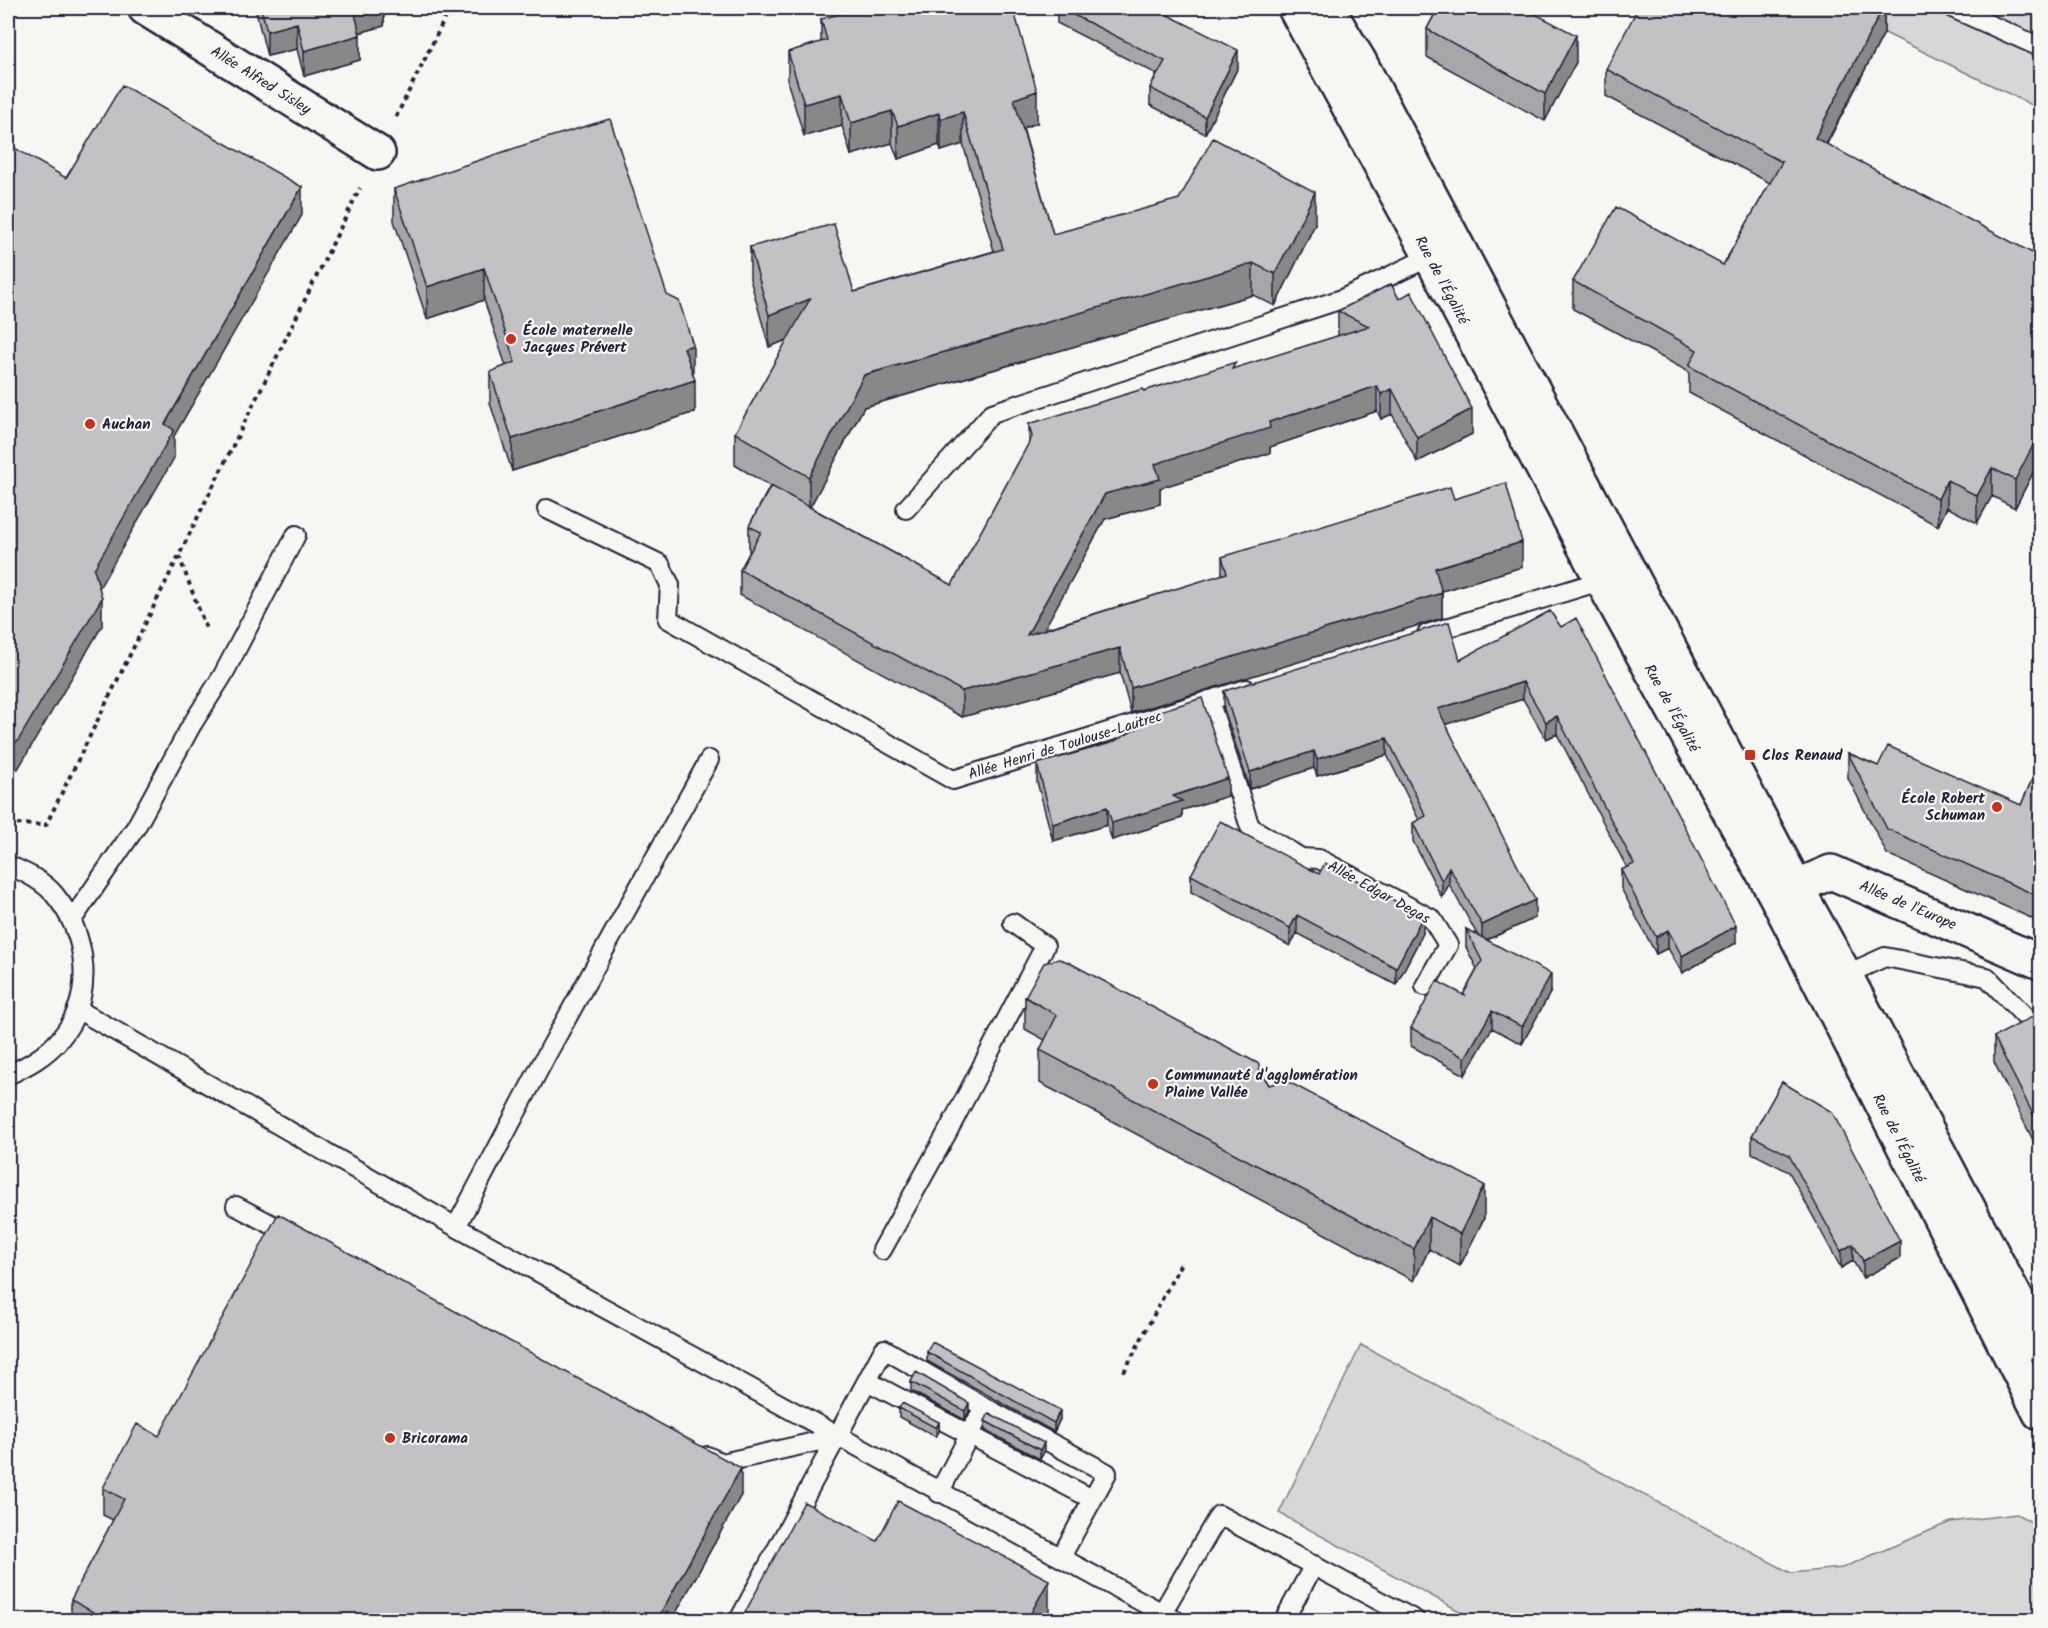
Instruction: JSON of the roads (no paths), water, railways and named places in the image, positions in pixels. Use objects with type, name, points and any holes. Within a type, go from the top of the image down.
[{"type":"street","name":"Allée Alfred Sisley","points":[[144,8],[378,153]]},
{"type":"street","name":"Rue de l'Égalité","points":[[1295,8],[1443,251],[1786,892],[2040,1413]]},
{"type":"street","name":"Rue de l'Égalité","points":[[1327,8],[1358,58],[1443,251]]},
{"type":"street","name":"Allée de l'Europe","points":[[1786,892],[1831,872],[2040,962]]},
{"type":"street","name":"Rue de l'Égalité","points":[[1786,892],[1845,975],[2040,1344]]},
{"type":"lane","points":[[1952,8],[2040,48]]},
{"type":"lane","points":[[906,509],[992,412],[1342,299],[1443,251]]},
{"type":"lane","name":"Allée Henri de Toulouse-Lautrec","points":[[548,509],[660,564],[670,585],[668,619],[953,780],[1266,683]]},
{"type":"lane","points":[[72,920],[136,827],[191,726],[223,675],[296,536]]},
{"type":"lane","points":[[1414,638],[1616,576]]},
{"type":"lane","name":"Allée Edgar Degas","points":[[1209,700],[1250,827],[1302,858],[1319,859],[1432,919],[1448,945],[1425,986]]},
{"type":"lane","points":[[456,1227],[547,1054],[709,760]]},
{"type":"lane","points":[[8,865],[27,873],[53,893],[72,920],[82,948],[84,979],[77,1010],[61,1038],[36,1062],[8,1075]]},
{"type":"lane","points":[[882,1250],[947,1133],[1045,945],[1013,923]]},
{"type":"lane","points":[[1845,975],[1885,957],[1987,977],[2040,1032]]},
{"type":"lane","points":[[77,1010],[456,1227],[939,1493],[1061,1557],[1165,1618],[1219,1515],[1414,1620]]},
{"type":"lane","points":[[236,1206],[310,1245]]},
{"type":"lane","points":[[739,1620],[884,1349],[984,1407],[1107,1473],[1061,1557]]},
{"type":"lane","points":[[867,1381],[1092,1498]]},
{"type":"lane","points":[[939,1493],[984,1407]]},
{"type":"lane","points":[[690,1447],[722,1464],[837,1437]]},
{"type":"lane","points":[[1284,1620],[1314,1565]]},
{"type":"place","name":"École maternelle Jacques Prévert","points":[[511,339]]},
{"type":"place","name":"Auchan","points":[[90,424]]},
{"type":"place","name":"Clos Renaud","points":[[1750,755]]},
{"type":"place","name":"École Robert Schuman","points":[[1997,807]]},
{"type":"place","name":"Communauté d'agglomération Plaine Vallée","points":[[1153,1084]]},
{"type":"place","name":"Bricorama","points":[[390,1438]]}]
